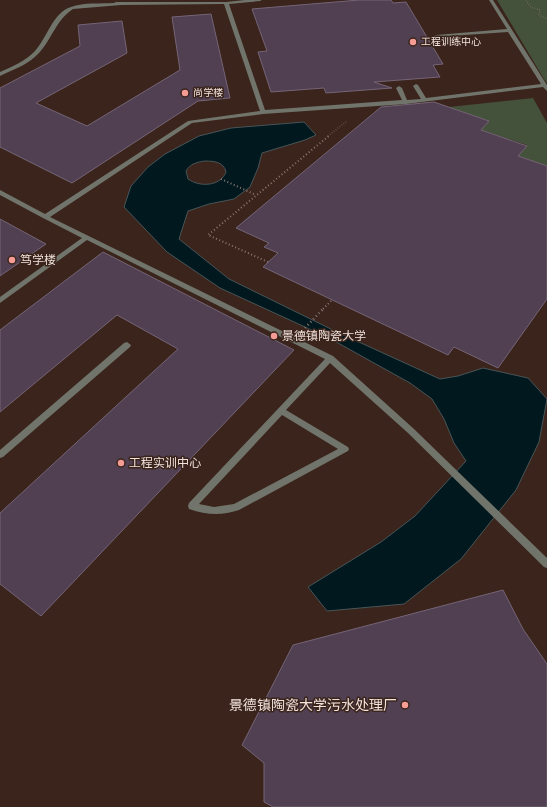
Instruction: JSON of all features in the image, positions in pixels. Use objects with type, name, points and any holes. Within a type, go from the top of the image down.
[{"type":"lane","points":[[0,74],[26,62],[40,48],[58,19],[72,8],[76,0]]},
{"type":"lane","points":[[106,0],[121,4]]},
{"type":"lane","points":[[72,8],[121,4],[226,3],[260,0]]},
{"type":"lane","points":[[45,217],[190,122],[263,112],[406,102],[546,87],[491,0]]},
{"type":"lane","points":[[226,3],[263,112]]},
{"type":"lane","points":[[436,36],[510,30]]},
{"type":"lane","points":[[416,86],[424,100]]},
{"type":"lane","points":[[399,88],[406,102]]},
{"type":"lane","points":[[0,192],[45,217],[330,358],[412,431],[547,564]]},
{"type":"lane","points":[[0,301],[87,237]]},
{"type":"lane","points":[[0,455],[127,345]]},
{"type":"lane","points":[[281,411],[345,449],[236,507],[223,512],[209,511],[192,506],[330,358]]},
{"type":"path","points":[[526,0],[531,6],[540,10],[539,15],[547,19]]},
{"type":"path","points":[[268,262],[208,235],[368,104]]},
{"type":"path","points":[[221,179],[256,195]]},
{"type":"path","points":[[294,339],[332,300]]},
{"type":"green space","points":[[497,0],[547,0],[547,83],[544,79]]},
{"type":"green space","points":[[533,98],[547,123],[547,166],[518,156],[527,145],[481,130],[489,121],[449,107]]},
{"type":"water","points":[[304,122],[316,135],[305,140],[262,153],[258,168],[250,187],[234,199],[209,204],[188,211],[179,239],[229,279],[337,332],[440,379],[458,376],[483,368],[528,378],[547,399],[539,442],[516,490],[461,559],[404,604],[327,611],[308,587],[381,542],[415,516],[466,461],[454,443],[444,419],[432,399],[410,383],[329,338],[220,288],[167,252],[124,207],[131,186],[148,167],[165,154],[199,136],[231,128]],"holes":[[[205,161],[221,164],[226,172],[223,177],[219,181],[209,184],[193,182],[188,179],[186,171],[192,165]]]},
{"type":"building","name":"工程训练中心","points":[[359,0],[391,0],[393,3],[406,2],[443,64],[433,65],[440,77],[374,82],[392,88],[326,93],[324,88],[271,92],[258,52],[267,51],[252,9]]},
{"type":"building","name":"尚学楼","points":[[211,14],[230,98],[198,101],[72,183],[0,147],[0,88],[80,46],[78,25],[122,21],[127,53],[36,103],[87,126],[180,70],[172,17]]},
{"type":"building","points":[[434,102],[489,121],[481,130],[527,146],[518,156],[547,166],[547,299],[498,368],[454,347],[448,355],[263,267],[278,253],[264,247],[269,243],[236,228],[381,107]]},
{"type":"building","name":"笃学楼","points":[[0,219],[46,244],[0,276]]},
{"type":"building","name":"工程实训中心","points":[[103,252],[294,350],[41,616],[0,584],[0,513],[178,349],[117,315],[0,412],[0,330]]},
{"type":"building","name":"景德镇陶瓷大学污水处理厂","points":[[503,590],[523,629],[547,664],[547,807],[273,807],[264,802],[264,763],[242,745],[293,645]]},
{"type":"place","name":"工程训练中心","points":[[413,42]]},
{"type":"place","name":"尚学楼","points":[[185,93]]},
{"type":"place","name":"笃学楼","points":[[12,260]]},
{"type":"place","name":"景德镇陶瓷大学","points":[[274,336]]},
{"type":"place","name":"工程实训中心","points":[[121,463]]},
{"type":"place","name":"景德镇陶瓷大学污水处理厂","points":[[405,705]]}]
